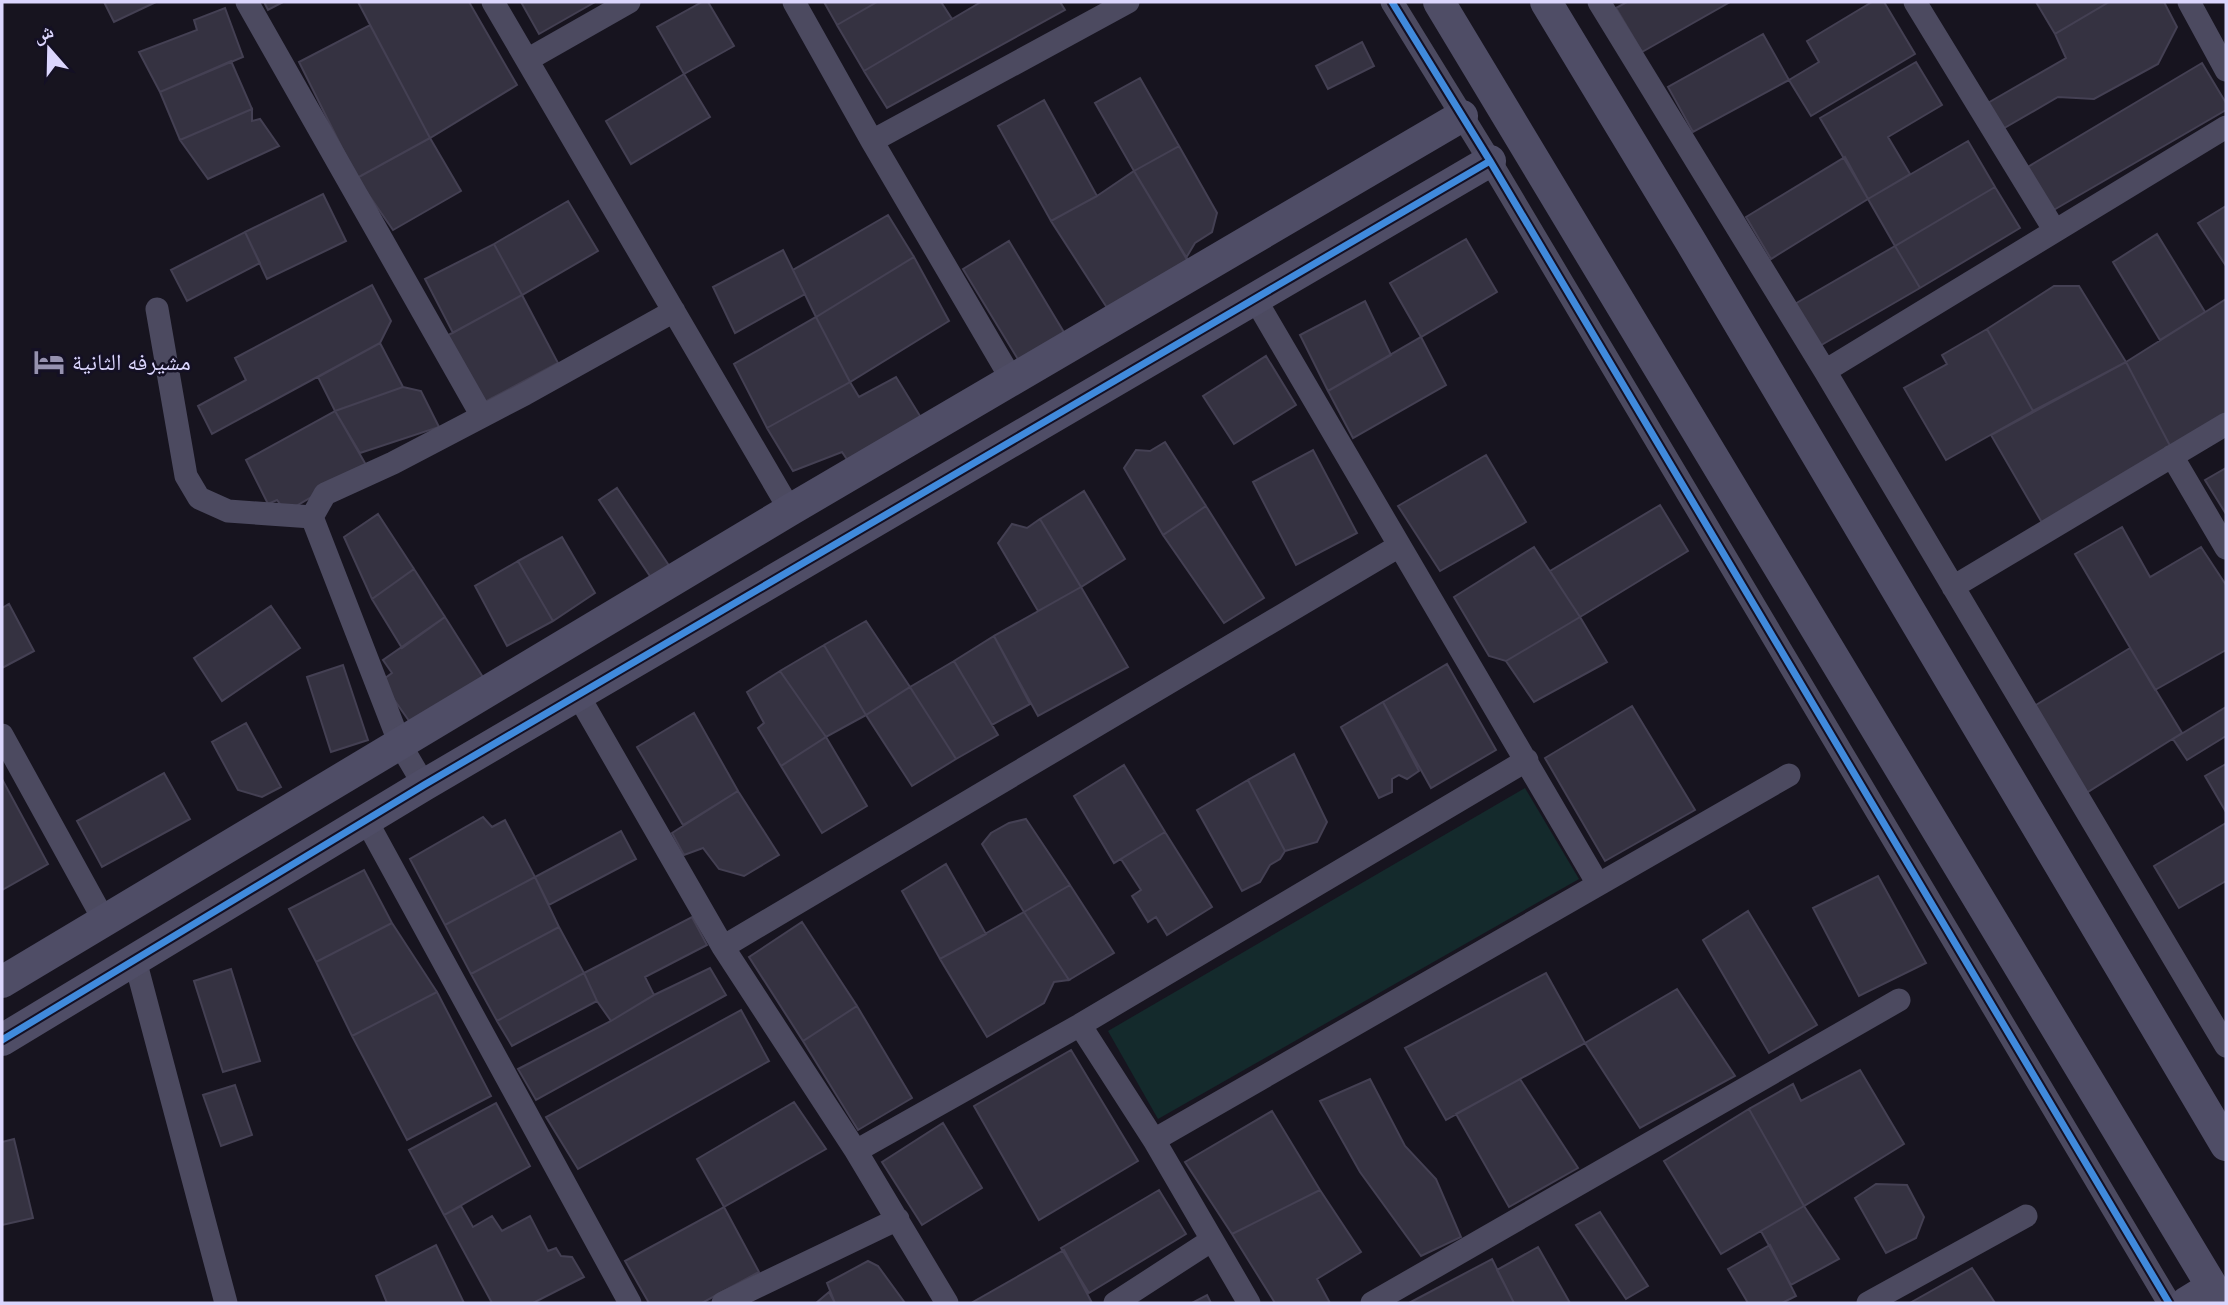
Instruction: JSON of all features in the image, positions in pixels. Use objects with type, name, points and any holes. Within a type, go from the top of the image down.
[{"type":"street","points":[[247,2],[482,416]]},
{"type":"street","points":[[493,2],[790,510]]},
{"type":"street","points":[[527,60],[629,2]]},
{"type":"street","points":[[794,2],[1012,380]]},
{"type":"street","points":[[872,141],[1089,11],[1128,2]]},
{"type":"street","points":[[1392,2],[1490,161],[2169,1303]]},
{"type":"street","points":[[1439,2],[2217,1295],[2186,1303]]},
{"type":"street","points":[[1546,2],[2226,1145]]},
{"type":"street","points":[[1599,2],[1825,371],[2226,1046]]},
{"type":"street","points":[[1915,2],[2055,231]]},
{"type":"street","points":[[2189,2],[2226,69]]},
{"type":"street","points":[[2,982],[790,510],[1462,116]]},
{"type":"street","points":[[1825,371],[2226,127]]},
{"type":"street","points":[[2,1040],[424,785],[1490,161]]},
{"type":"street","points":[[1255,299],[1598,884]]},
{"type":"street","points":[[157,309],[186,476],[199,498],[228,511],[312,517]]},
{"type":"street","points":[[312,517],[325,494],[393,463],[674,311]]},
{"type":"street","points":[[1953,587],[2226,424]]},
{"type":"street","points":[[2172,456],[2226,548]]},
{"type":"street","points":[[312,517],[400,744],[424,785]]},
{"type":"street","points":[[723,947],[1399,546]]},
{"type":"street","points":[[578,695],[723,947],[856,1151],[947,1303]]},
{"type":"street","points":[[2,735],[105,922]]},
{"type":"street","points":[[856,1151],[1080,1025],[1527,760]]},
{"type":"street","points":[[1154,1140],[1789,775]]},
{"type":"street","points":[[366,820],[630,1303]]},
{"type":"street","points":[[135,960],[226,1303]]},
{"type":"street","points":[[1372,1303],[1899,1000]]},
{"type":"street","points":[[1080,1025],[1154,1140],[1249,1303]]},
{"type":"street","points":[[1868,1303],[2026,1216]]},
{"type":"street","points":[[723,1303],[898,1219]]},
{"type":"street","points":[[1115,1303],[1212,1240]]},
{"type":"green space","points":[[1525,788],[1579,879],[1158,1119],[1108,1031]]},
{"type":"building","points":[[104,2],[156,2],[114,22]]},
{"type":"building","points":[[264,2],[283,2],[268,10]]},
{"type":"building","points":[[358,2],[469,2],[517,85],[430,138]]},
{"type":"building","points":[[521,2],[595,2],[539,34]]},
{"type":"building","points":[[702,2],[708,2],[734,46],[684,74],[657,27]]},
{"type":"building","points":[[824,2],[877,2],[837,25]]},
{"type":"building","points":[[877,2],[941,2],[952,19],[864,71],[837,25]]},
{"type":"building","points":[[981,2],[1060,2],[1065,10],[887,108],[864,71]]},
{"type":"building","points":[[1627,2],[1730,2],[1642,52],[1616,8]]},
{"type":"building","points":[[1872,2],[1884,2],[1915,54],[1811,116],[1789,80],[1819,62],[1807,41]]},
{"type":"building","points":[[2036,2],[2109,2],[2055,34]]},
{"type":"building","points":[[2109,2],[2164,2],[2177,27],[2158,64],[2094,99],[2058,97],[2001,130],[1986,104],[2066,58],[2055,34]]},
{"type":"building","points":[[225,8],[243,57],[160,92],[139,52],[197,30],[194,20]]},
{"type":"building","points":[[370,25],[430,138],[357,178],[299,62]]},
{"type":"building","points":[[1763,34],[1789,80],[1693,132],[1668,87]]},
{"type":"building","points":[[1362,42],[1374,66],[1328,89],[1316,66]]},
{"type":"building","points":[[231,61],[252,109],[180,140],[160,92]]},
{"type":"building","points":[[1916,62],[1942,105],[1888,137],[1910,174],[1868,199],[1820,118]]},
{"type":"building","points":[[2202,63],[2226,103],[2226,110],[2052,211],[2026,168]]},
{"type":"building","points":[[684,74],[710,117],[631,164],[606,121]]},
{"type":"building","points":[[1140,78],[1179,146],[1134,171],[1095,103]]},
{"type":"building","points":[[1044,100],[1097,196],[1051,221],[998,126]]},
{"type":"building","points":[[252,109],[252,121],[260,119],[279,146],[208,179],[180,140]]},
{"type":"building","points":[[430,138],[461,191],[393,230],[357,178]]},
{"type":"building","points":[[1968,141],[1995,187],[1895,246],[1868,199]]},
{"type":"building","points":[[1179,146],[1217,213],[1212,232],[1195,243],[1186,258],[1134,171]]},
{"type":"building","points":[[1845,157],[1868,199],[1771,259],[1746,217]]},
{"type":"building","points":[[1134,171],[1191,265],[1111,314],[1051,221],[1097,196]]},
{"type":"building","points":[[1995,187],[2020,228],[1920,288],[1895,246]]},
{"type":"building","points":[[323,194],[346,241],[267,279],[245,232]]},
{"type":"building","points":[[568,201],[598,251],[522,295],[494,244]]},
{"type":"building","points":[[2226,206],[2226,266],[2198,223]]},
{"type":"building","points":[[888,215],[914,257],[816,317],[793,270]]},
{"type":"building","points":[[245,232],[260,263],[187,301],[171,270]]},
{"type":"building","points":[[2157,234],[2205,312],[2160,340],[2113,262]]},
{"type":"building","points":[[1466,239],[1497,292],[1421,337],[1390,283]]},
{"type":"building","points":[[1009,241],[1068,339],[1022,366],[963,269]]},
{"type":"building","points":[[494,244],[522,295],[453,333],[425,279]]},
{"type":"building","points":[[1895,246],[1920,288],[1818,347],[1793,305]]},
{"type":"building","points":[[783,250],[805,294],[735,333],[713,287]]},
{"type":"building","points":[[914,257],[949,321],[850,382],[816,317]]},
{"type":"building","points":[[372,285],[391,321],[380,343],[212,434],[198,406],[246,380],[235,358]]},
{"type":"building","points":[[2054,286],[2079,286],[2126,362],[2033,411],[1987,329]]},
{"type":"building","points":[[522,295],[558,363],[481,404],[443,338]]},
{"type":"building","points":[[2226,299],[2226,429],[2177,459],[2126,362]]},
{"type":"building","points":[[1365,301],[1391,355],[1328,391],[1300,335]]},
{"type":"building","points":[[816,317],[850,382],[767,428],[734,364]]},
{"type":"building","points":[[1987,329],[2033,411],[1946,460],[1904,388],[1947,364],[1942,355]]},
{"type":"building","points":[[1421,337],[1446,385],[1353,438],[1328,391]]},
{"type":"building","points":[[380,343],[403,387],[335,411],[318,377]]},
{"type":"building","points":[[1266,356],[1296,405],[1234,444],[1203,396]]},
{"type":"building","points":[[2126,362],[2177,459],[2048,533],[1991,435]]},
{"type":"building","points":[[896,377],[925,424],[850,464],[842,452],[793,471],[767,428],[850,382],[859,397]]},
{"type":"building","points":[[403,387],[421,391],[439,427],[360,453],[335,411]]},
{"type":"building","points":[[335,411],[366,465],[286,512],[277,500],[268,504],[246,460]]},
{"type":"building","points":[[1165,442],[1206,506],[1163,535],[1124,468],[1136,450],[1150,451]]},
{"type":"building","points":[[1313,450],[1357,533],[1296,565],[1253,482]]},
{"type":"building","points":[[1486,455],[1526,522],[1440,571],[1398,506]]},
{"type":"building","points":[[2226,468],[2226,514],[2205,480]]},
{"type":"building","points":[[617,488],[676,576],[658,588],[599,500]]},
{"type":"building","points":[[1084,491],[1125,559],[1081,587],[1040,519]]},
{"type":"building","points":[[1660,505],[1688,551],[1580,617],[1550,571]]},
{"type":"building","points":[[1206,506],[1264,598],[1224,623],[1163,535]]},
{"type":"building","points":[[378,514],[414,569],[372,599],[344,537]]},
{"type":"building","points":[[1040,519],[1081,587],[1038,611],[998,543],[1012,524],[1027,528]]},
{"type":"building","points":[[2122,527],[2150,577],[2201,547],[2226,585],[2226,650],[2155,690],[2075,554]]},
{"type":"building","points":[[562,537],[595,593],[553,621],[518,561]]},
{"type":"building","points":[[1534,547],[1580,617],[1506,661],[1489,656],[1454,597]]},
{"type":"building","points":[[518,561],[553,621],[507,646],[475,586]]},
{"type":"building","points":[[414,569],[445,617],[402,648],[372,599]]},
{"type":"building","points":[[1081,587],[1128,667],[1038,716],[994,636]]},
{"type":"building","points":[[9,604],[34,651],[2,668],[2,608]]},
{"type":"building","points":[[271,606],[300,648],[222,701],[194,658]]},
{"type":"building","points":[[445,617],[486,682],[414,728],[381,681],[392,673],[383,660]]},
{"type":"building","points":[[1580,617],[1607,662],[1534,702],[1506,661]]},
{"type":"building","points":[[866,621],[910,687],[866,715],[824,645]]},
{"type":"building","points":[[994,636],[1030,704],[992,725],[954,661]]},
{"type":"building","points":[[824,645],[866,715],[826,737],[780,671]]},
{"type":"building","points":[[2130,648],[2182,733],[2083,795],[2031,708]]},
{"type":"building","points":[[954,661],[998,735],[956,759],[910,687]]},
{"type":"building","points":[[1447,664],[1496,750],[1431,788],[1383,702]]},
{"type":"building","points":[[343,665],[368,740],[331,752],[307,677]]},
{"type":"building","points":[[780,671],[826,737],[781,766],[758,728],[764,723],[747,692]]},
{"type":"building","points":[[910,687],[956,759],[912,786],[866,715]]},
{"type":"building","points":[[1383,702],[1419,771],[1407,779],[1399,775],[1392,779],[1392,792],[1379,798],[1341,727]]},
{"type":"building","points":[[1632,706],[1695,810],[1605,861],[1545,758]]},
{"type":"building","points":[[2226,707],[2226,736],[2187,760],[2173,739]]},
{"type":"building","points":[[694,713],[738,791],[683,825],[637,747]]},
{"type":"building","points":[[246,723],[281,787],[262,797],[238,790],[212,742]]},
{"type":"building","points":[[826,737],[867,806],[822,833],[781,766]]},
{"type":"building","points":[[1294,754],[1327,822],[1317,842],[1285,851],[1248,780]]},
{"type":"building","points":[[2226,764],[2226,812],[2205,776]]},
{"type":"building","points":[[1124,765],[1165,832],[1114,863],[1074,796]]},
{"type":"building","points":[[164,773],[190,819],[102,867],[77,821]]},
{"type":"building","points":[[2,779],[48,864],[2,890]]},
{"type":"building","points":[[1248,780],[1285,851],[1280,859],[1270,865],[1260,882],[1242,891],[1197,810]]},
{"type":"building","points":[[738,791],[779,855],[744,876],[719,869],[703,848],[684,855],[672,833]]},
{"type":"building","points":[[483,817],[492,827],[505,820],[535,877],[445,925],[410,859]]},
{"type":"building","points":[[1026,819],[1070,885],[1024,912],[982,844],[991,833],[1009,823]]},
{"type":"building","points":[[2226,823],[2226,881],[2179,908],[2154,866]]},
{"type":"building","points":[[621,831],[636,859],[549,905],[535,877]]},
{"type":"building","points":[[1165,832],[1212,907],[1167,935],[1156,917],[1148,922],[1132,896],[1141,890],[1121,859]]},
{"type":"building","points":[[946,864],[986,934],[940,959],[902,891]]},
{"type":"building","points":[[364,870],[392,923],[316,962],[289,909]]},
{"type":"building","points":[[1878,876],[1926,963],[1859,996],[1813,908]]},
{"type":"building","points":[[535,877],[559,927],[471,974],[445,925]]},
{"type":"building","points":[[1070,885],[1114,953],[1069,980],[1024,912]]},
{"type":"building","points":[[1748,911],[1817,1025],[1769,1053],[1703,940]]},
{"type":"building","points":[[1024,912],[1069,980],[1054,982],[1044,1003],[987,1037],[940,959]]},
{"type":"building","points":[[692,917],[707,945],[645,977],[654,995],[611,1021],[597,1001],[584,973]]},
{"type":"building","points":[[802,922],[857,1006],[803,1041],[749,957]]},
{"type":"building","points":[[392,923],[437,992],[352,1036],[316,962]]},
{"type":"building","points":[[559,927],[584,973],[497,1021],[471,974]]},
{"type":"building","points":[[710,968],[726,995],[536,1100],[518,1069],[611,1021],[654,995]]},
{"type":"building","points":[[231,969],[260,1061],[223,1072],[194,981]]},
{"type":"building","points":[[584,973],[597,1001],[512,1046],[497,1021]]},
{"type":"building","points":[[1546,973],[1585,1043],[1446,1120],[1405,1048]]},
{"type":"building","points":[[1677,989],[1735,1076],[1640,1128],[1585,1043]]},
{"type":"building","points":[[437,992],[491,1096],[407,1140],[352,1036]]},
{"type":"building","points":[[857,1006],[912,1098],[858,1130],[803,1041]]},
{"type":"building","points":[[741,1010],[769,1061],[578,1169],[546,1117]]},
{"type":"building","points":[[1071,1050],[1138,1161],[1039,1220],[974,1106]]},
{"type":"building","points":[[1860,1070],[1904,1144],[1804,1206],[1749,1109],[1793,1084],[1801,1101]]},
{"type":"building","points":[[1370,1079],[1405,1146],[1436,1179],[1461,1237],[1421,1256],[1360,1172],[1320,1101]]},
{"type":"building","points":[[1520,1079],[1578,1168],[1509,1207],[1456,1114]]},
{"type":"building","points":[[235,1085],[252,1135],[221,1146],[203,1095]]},
{"type":"building","points":[[794,1102],[826,1149],[724,1207],[697,1159]]},
{"type":"building","points":[[496,1103],[530,1166],[444,1215],[409,1150]]},
{"type":"building","points":[[1749,1109],[1804,1206],[1721,1254],[1664,1161]]},
{"type":"building","points":[[1272,1111],[1320,1190],[1232,1234],[1185,1162]]},
{"type":"building","points":[[943,1123],[982,1188],[922,1225],[882,1162]]},
{"type":"building","points":[[14,1139],[33,1218],[2,1225],[2,1142]]},
{"type":"building","points":[[1876,1184],[1907,1185],[1924,1217],[1916,1238],[1886,1253],[1855,1198]]},
{"type":"building","points":[[1159,1190],[1186,1234],[1089,1293],[1061,1248]]},
{"type":"building","points":[[1320,1190],[1361,1252],[1317,1279],[1330,1303],[1275,1303],[1232,1234]]},
{"type":"building","points":[[461,1206],[473,1227],[492,1216],[502,1231],[530,1216],[548,1251],[556,1248],[561,1256],[572,1257],[584,1277],[533,1303],[492,1303],[444,1215]]},
{"type":"building","points":[[1804,1206],[1839,1259],[1791,1285],[1761,1231]]},
{"type":"building","points":[[724,1207],[759,1272],[702,1303],[649,1303],[625,1261]]},
{"type":"building","points":[[1600,1212],[1648,1286],[1626,1299],[1576,1225]]},
{"type":"building","points":[[436,1245],[464,1303],[387,1303],[376,1276]]},
{"type":"building","points":[[1770,1245],[1796,1296],[1782,1303],[1748,1303],[1728,1269]]},
{"type":"building","points":[[1538,1247],[1570,1303],[1514,1303],[1497,1270]]},
{"type":"building","points":[[1064,1250],[1092,1303],[973,1302]]},
{"type":"building","points":[[1492,1259],[1514,1303],[1409,1303]]},
{"type":"building","points":[[868,1261],[878,1266],[905,1303],[835,1303],[827,1283]]},
{"type":"building","points":[[1972,1268],[1995,1303],[1910,1303]]},
{"type":"building","points":[[829,1292],[835,1303],[816,1303]]},
{"type":"building","points":[[1207,1295],[1211,1303],[1192,1303]]},
{"type":"cycle path","points":[[1392,2],[1490,161],[2169,1303]]},
{"type":"cycle path","points":[[2,1040],[424,785],[1490,161]]},
{"type":"place","name":"مشيرفه الثانية","points":[[49,362]]}]
